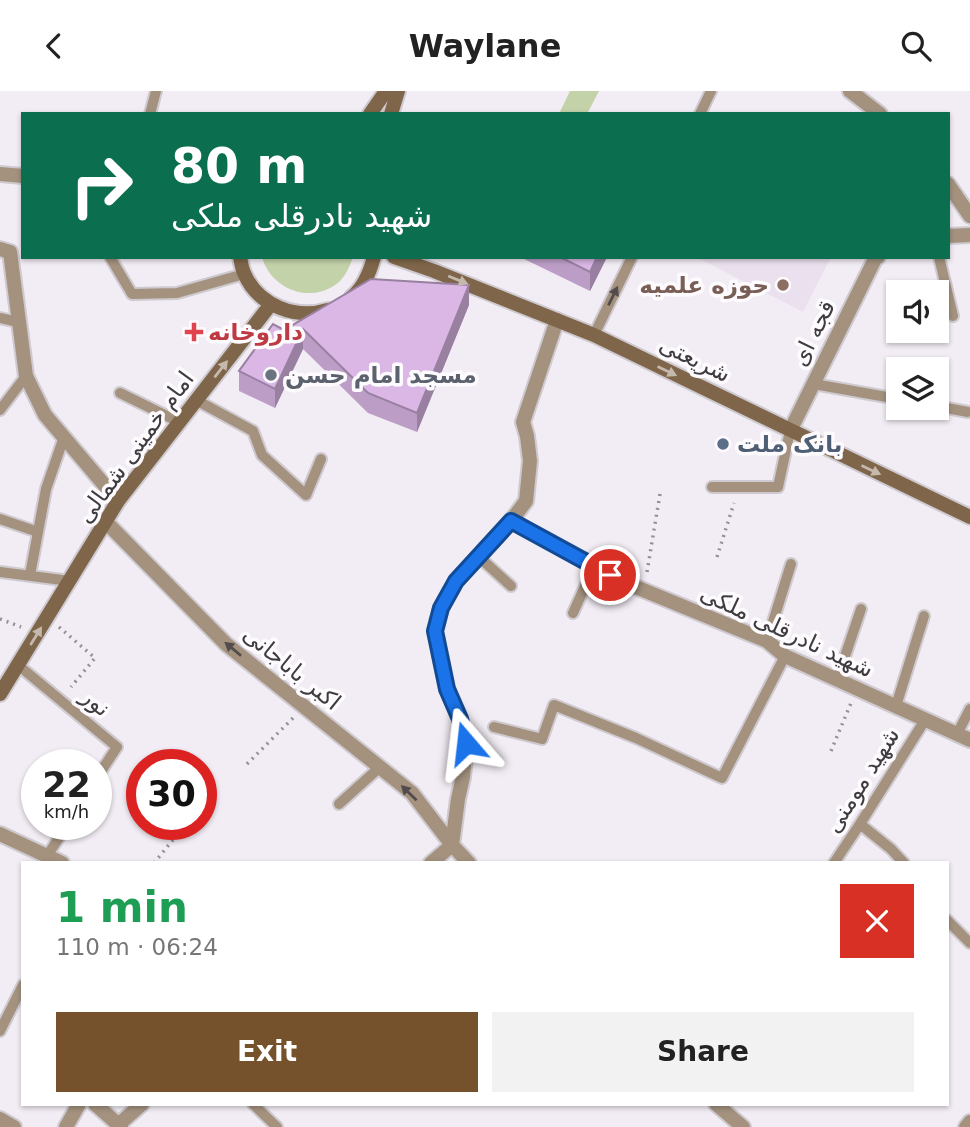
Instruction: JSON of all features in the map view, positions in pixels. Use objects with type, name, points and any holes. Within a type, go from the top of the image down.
[{"type":"main road","points":[[371,112],[386,91]]},
{"type":"main road","points":[[392,112],[398,91]]},
{"type":"main road","points":[[240,259],[244,274],[255,291],[271,304],[293,313],[316,314],[338,307],[357,293],[370,274],[374,259]]},
{"type":"main road","name":"شریعتی","points":[[400,259],[594,335],[970,517]]},
{"type":"main road","name":"امام خمینی شمالی","points":[[0,694],[118,501],[271,304]]},
{"type":"street","points":[[850,91],[877,112]]},
{"type":"street","points":[[0,174],[21,176]]},
{"type":"street","points":[[950,187],[970,216]]},
{"type":"street","points":[[950,236],[970,235]]},
{"type":"street","points":[[11,251],[26,376],[46,415],[118,501]]},
{"type":"street","name":"قجه ای","points":[[790,431],[875,259]]},
{"type":"street","points":[[433,861],[452,845],[466,743],[460,719],[447,689],[435,631],[441,608],[456,581],[526,501],[530,461],[523,422],[557,320]]},
{"type":"street","name":"شهید نادرقلی ملکی","points":[[511,521],[644,591],[766,641],[785,656],[964,737]]},
{"type":"street","name":"اکبر باباجانی","points":[[106,522],[226,644],[412,793],[467,861]]},
{"type":"street","points":[[0,834],[58,861]]},
{"type":"street","points":[[66,1127],[78,1106]]},
{"type":"street","points":[[97,1106],[119,1126],[140,1106]]},
{"type":"street","points":[[718,1106],[743,1127]]},
{"type":"street","points":[[0,1119],[15,1127]]},
{"type":"street","points":[[966,1127],[970,1122]]},
{"type":"lane","points":[[151,112],[156,91]]},
{"type":"lane","points":[[701,112],[711,91]]},
{"type":"lane","points":[[111,259],[132,294],[177,293],[244,274]]},
{"type":"lane","points":[[594,335],[631,259]]},
{"type":"lane","points":[[939,259],[953,316]]},
{"type":"lane","points":[[0,318],[18,322]]},
{"type":"lane","points":[[0,410],[26,376]]},
{"type":"lane","points":[[814,384],[886,397]]},
{"type":"lane","points":[[120,393],[178,422]]},
{"type":"lane","points":[[196,400],[253,431],[262,455],[306,495],[321,459]]},
{"type":"lane","points":[[949,408],[968,412]]},
{"type":"lane","points":[[712,487],[778,488],[790,431]]},
{"type":"lane","points":[[30,575],[46,488],[64,437]]},
{"type":"lane","points":[[0,519],[38,532]]},
{"type":"lane","points":[[478,556],[511,586]]},
{"type":"lane","points":[[766,641],[791,564]]},
{"type":"lane","points":[[573,613],[594,566]]},
{"type":"lane","points":[[0,572],[70,581]]},
{"type":"lane","points":[[837,680],[861,609]]},
{"type":"lane","points":[[896,706],[924,616]]},
{"type":"lane","points":[[494,727],[542,739],[554,705],[636,738],[722,778],[785,656]]},
{"type":"lane","name":"نور","points":[[18,664],[117,747],[112,755]]},
{"type":"lane","points":[[964,737],[970,709]]},
{"type":"lane","name":"شهید مومنی","points":[[835,861],[925,720]]},
{"type":"lane","points":[[339,804],[380,767]]},
{"type":"lane","points":[[860,824],[902,861]]},
{"type":"lane","points":[[47,856],[58,840]]},
{"type":"lane","points":[[949,923],[970,943]]},
{"type":"lane","points":[[0,1031],[21,989]]},
{"type":"lane","points":[[255,1106],[277,1127]]},
{"type":"path","points":[[717,557],[739,487]]},
{"type":"path","points":[[644,591],[660,494]]},
{"type":"path","points":[[48,617],[95,658],[60,700]]},
{"type":"path","points":[[831,751],[857,689]]},
{"type":"path","points":[[247,764],[304,707]]},
{"type":"path","points":[[155,861],[173,840]]},
{"type":"shaded area","name":"حوزه علمیه","points":[[700,259],[830,259],[803,312]]},
{"type":"green space","points":[[570,91],[599,91],[588,112],[560,112]]},
{"type":"green space","points":[[263,259],[352,259],[339,282],[317,292],[294,291],[274,278]]},
{"type":"building","points":[[564,259],[596,259],[590,272]]},
{"type":"building","points":[[371,279],[469,285],[417,413],[368,393],[303,329],[275,389],[239,371],[273,324],[284,330]]},
{"type":"place","name":"حوزه علمیه","points":[[783,285]]},
{"type":"place","name":"داروخانه","points":[[194,332]]},
{"type":"place","name":"مسجد امام حسن","points":[[271,375]]},
{"type":"place","name":"بانک ملت","points":[[723,444]]},
{"type":"route","points":[[466,743],[460,719],[447,689],[435,631],[441,608],[456,581],[511,521],[610,575]]}]
